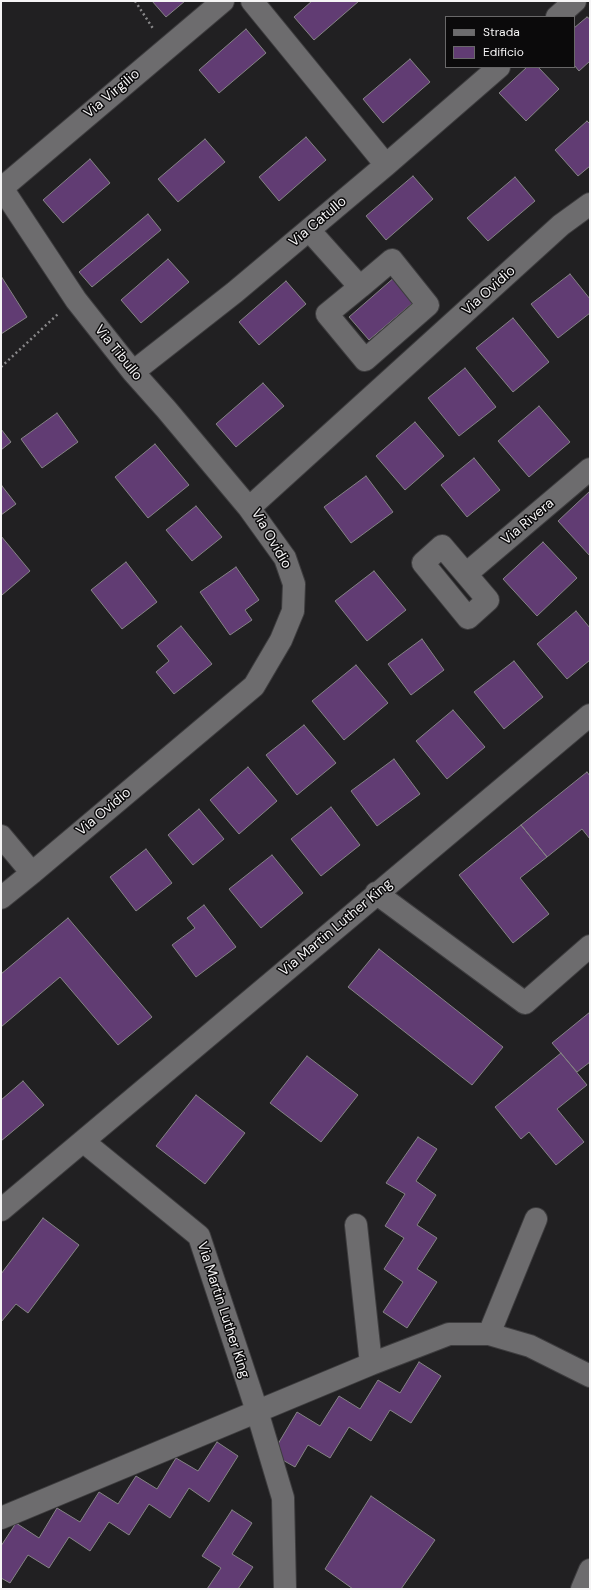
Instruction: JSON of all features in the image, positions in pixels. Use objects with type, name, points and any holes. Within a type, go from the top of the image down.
[{"type":"street","name":"Via Virgilio","points":[[2,188],[223,1]]},
{"type":"street","points":[[252,1],[386,165]]},
{"type":"street","points":[[558,16],[575,1]]},
{"type":"street","name":"Via Catullo","points":[[133,372],[235,292],[386,165],[498,68]]},
{"type":"street","name":"Via Tibullo","points":[[2,188],[76,300],[133,372],[249,508]]},
{"type":"street","name":"Via Ovidio","points":[[1,898],[254,686],[281,640],[293,611],[294,584],[285,558],[249,508],[560,225],[590,204]]},
{"type":"street","points":[[308,230],[360,287]]},
{"type":"street","points":[[392,260],[428,305],[365,360],[327,314],[360,287],[392,260]]},
{"type":"street","name":"Via Rivera","points":[[466,574],[590,469]]},
{"type":"street","name":"Via Martin Luther King","points":[[1,1210],[84,1142],[376,893],[590,715]]},
{"type":"street","points":[[1,836],[32,873]]},
{"type":"street","points":[[376,893],[525,1003],[590,946]]},
{"type":"street","name":"Via Martin Luther King","points":[[84,1142],[199,1236],[257,1411],[283,1498],[285,1589]]},
{"type":"street","points":[[489,1334],[536,1219]]},
{"type":"street","points":[[356,1225],[371,1364]]},
{"type":"street","points":[[1,1518],[371,1364],[449,1334],[489,1334],[530,1346],[590,1376]]},
{"type":"street","points":[[530,1346],[536,1359],[590,1386]]},
{"type":"street","points":[[582,1589],[590,1570]]},
{"type":"path","points":[[135,1],[166,49]]},
{"type":"path","points":[[1,367],[62,310],[76,300]]},
{"type":"building","points":[[152,1],[185,1],[166,17]]},
{"type":"building","points":[[312,1],[359,1],[314,40],[294,17]]},
{"type":"building","points":[[587,17],[590,19],[590,61],[579,71],[575,66],[575,27]]},
{"type":"building","points":[[246,29],[266,53],[219,93],[199,70]]},
{"type":"building","points":[[410,59],[430,82],[383,123],[363,99]]},
{"type":"building","points":[[526,68],[539,68],[559,89],[526,121],[499,93]]},
{"type":"building","points":[[587,121],[590,124],[590,166],[578,176],[555,150]]},
{"type":"building","points":[[306,137],[326,160],[279,201],[259,177]]},
{"type":"building","points":[[205,139],[225,162],[178,202],[158,179]]},
{"type":"building","points":[[90,159],[110,183],[63,223],[43,200]]},
{"type":"building","points":[[413,176],[433,199],[386,240],[366,216]]},
{"type":"building","points":[[515,177],[535,201],[488,241],[467,218]]},
{"type":"building","points":[[148,214],[161,230],[92,287],[79,272]]},
{"type":"building","points":[[168,259],[189,282],[141,323],[121,300]]},
{"type":"building","points":[[570,274],[590,299],[590,313],[558,338],[531,304]]},
{"type":"building","points":[[1,276],[27,317],[1,334]]},
{"type":"building","points":[[396,276],[416,300],[369,340],[349,317]]},
{"type":"building","points":[[286,281],[306,304],[259,345],[239,322]]},
{"type":"building","points":[[513,318],[549,362],[513,392],[476,348]]},
{"type":"building","points":[[465,368],[496,407],[459,436],[428,398]]},
{"type":"building","points":[[263,383],[284,406],[236,447],[216,424]]},
{"type":"building","points":[[539,406],[570,442],[529,477],[498,441]]},
{"type":"building","points":[[57,413],[78,442],[42,468],[21,439]]},
{"type":"building","points":[[415,422],[444,456],[405,490],[376,456]]},
{"type":"building","points":[[1,429],[11,442],[1,450]]},
{"type":"building","points":[[155,444],[189,485],[148,518],[115,477]]},
{"type":"building","points":[[474,458],[500,490],[467,517],[441,485]]},
{"type":"building","points":[[366,476],[393,512],[351,543],[324,507]]},
{"type":"building","points":[[2,486],[16,504],[1,515],[1,487]]},
{"type":"building","points":[[590,491],[590,556],[558,521]]},
{"type":"building","points":[[196,506],[222,537],[192,561],[166,530]]},
{"type":"building","points":[[1,536],[30,571],[2,595],[1,594]]},
{"type":"building","points":[[543,542],[577,578],[537,616],[503,579]]},
{"type":"building","points":[[126,562],[157,602],[122,629],[91,590]]},
{"type":"building","points":[[236,567],[259,600],[245,610],[252,620],[230,635],[200,592]]},
{"type":"building","points":[[374,571],[406,610],[367,641],[335,601]]},
{"type":"building","points":[[576,611],[590,628],[590,660],[567,679],[537,644]]},
{"type":"building","points":[[181,626],[212,664],[174,694],[156,672],[169,661],[157,646]]},
{"type":"building","points":[[422,639],[444,670],[411,695],[388,664]]},
{"type":"building","points":[[514,661],[543,697],[504,729],[474,692]]},
{"type":"building","points":[[356,665],[388,703],[344,740],[312,701]]},
{"type":"building","points":[[453,710],[485,747],[447,779],[416,741]]},
{"type":"building","points":[[304,725],[336,763],[297,795],[266,755]]},
{"type":"building","points":[[394,759],[420,794],[377,826],[351,791]]},
{"type":"building","points":[[248,767],[277,801],[239,834],[210,800]]},
{"type":"building","points":[[587,772],[590,776],[590,839],[582,829],[547,857],[521,825]]},
{"type":"building","points":[[331,807],[360,845],[321,876],[291,839]]},
{"type":"building","points":[[199,809],[224,839],[193,865],[168,835]]},
{"type":"building","points":[[521,825],[547,857],[520,878],[549,914],[513,943],[459,875]]},
{"type":"building","points":[[146,849],[172,883],[136,911],[110,877]]},
{"type":"building","points":[[272,855],[303,893],[261,928],[229,889]]},
{"type":"building","points":[[204,905],[236,947],[196,977],[172,945],[195,928],[187,918]]},
{"type":"building","points":[[68,918],[152,1017],[118,1045],[60,977],[1,1027],[1,974]]},
{"type":"building","points":[[379,949],[503,1047],[472,1085],[348,987]]},
{"type":"building","points":[[590,1012],[590,1062],[577,1072],[552,1043]]},
{"type":"building","points":[[561,1053],[587,1085],[557,1109],[584,1142],[556,1165],[529,1132],[521,1139],[495,1107]]},
{"type":"building","points":[[307,1056],[358,1095],[321,1142],[270,1103]]},
{"type":"building","points":[[23,1081],[44,1105],[1,1141],[1,1100]]},
{"type":"building","points":[[196,1095],[245,1133],[205,1184],[156,1146]]},
{"type":"building","points":[[418,1137],[437,1149],[416,1181],[436,1195],[417,1225],[437,1238],[417,1269],[437,1282],[407,1328],[383,1312],[403,1282],[384,1269],[404,1238],[385,1226],[405,1194],[386,1183]]},
{"type":"building","points":[[43,1218],[79,1245],[28,1313],[16,1304],[1,1322],[1,1274]]},
{"type":"building","points":[[419,1362],[441,1376],[411,1423],[390,1410],[371,1441],[349,1427],[330,1458],[308,1445],[295,1467],[272,1454],[297,1412],[320,1426],[339,1396],[360,1409],[378,1380],[400,1393]]},
{"type":"building","points":[[217,1442],[238,1456],[209,1502],[189,1488],[170,1518],[149,1504],[129,1535],[109,1522],[90,1551],[69,1537],[49,1568],[28,1555],[10,1583],[1,1578],[1,1546],[16,1523],[39,1538],[57,1508],[80,1522],[99,1492],[118,1504],[136,1476],[157,1489],[176,1458],[198,1471]]},
{"type":"building","points":[[371,1496],[435,1540],[401,1589],[353,1589],[325,1569]]},
{"type":"building","points":[[232,1510],[252,1523],[232,1554],[253,1567],[238,1589],[207,1589],[221,1568],[202,1556]]}]
